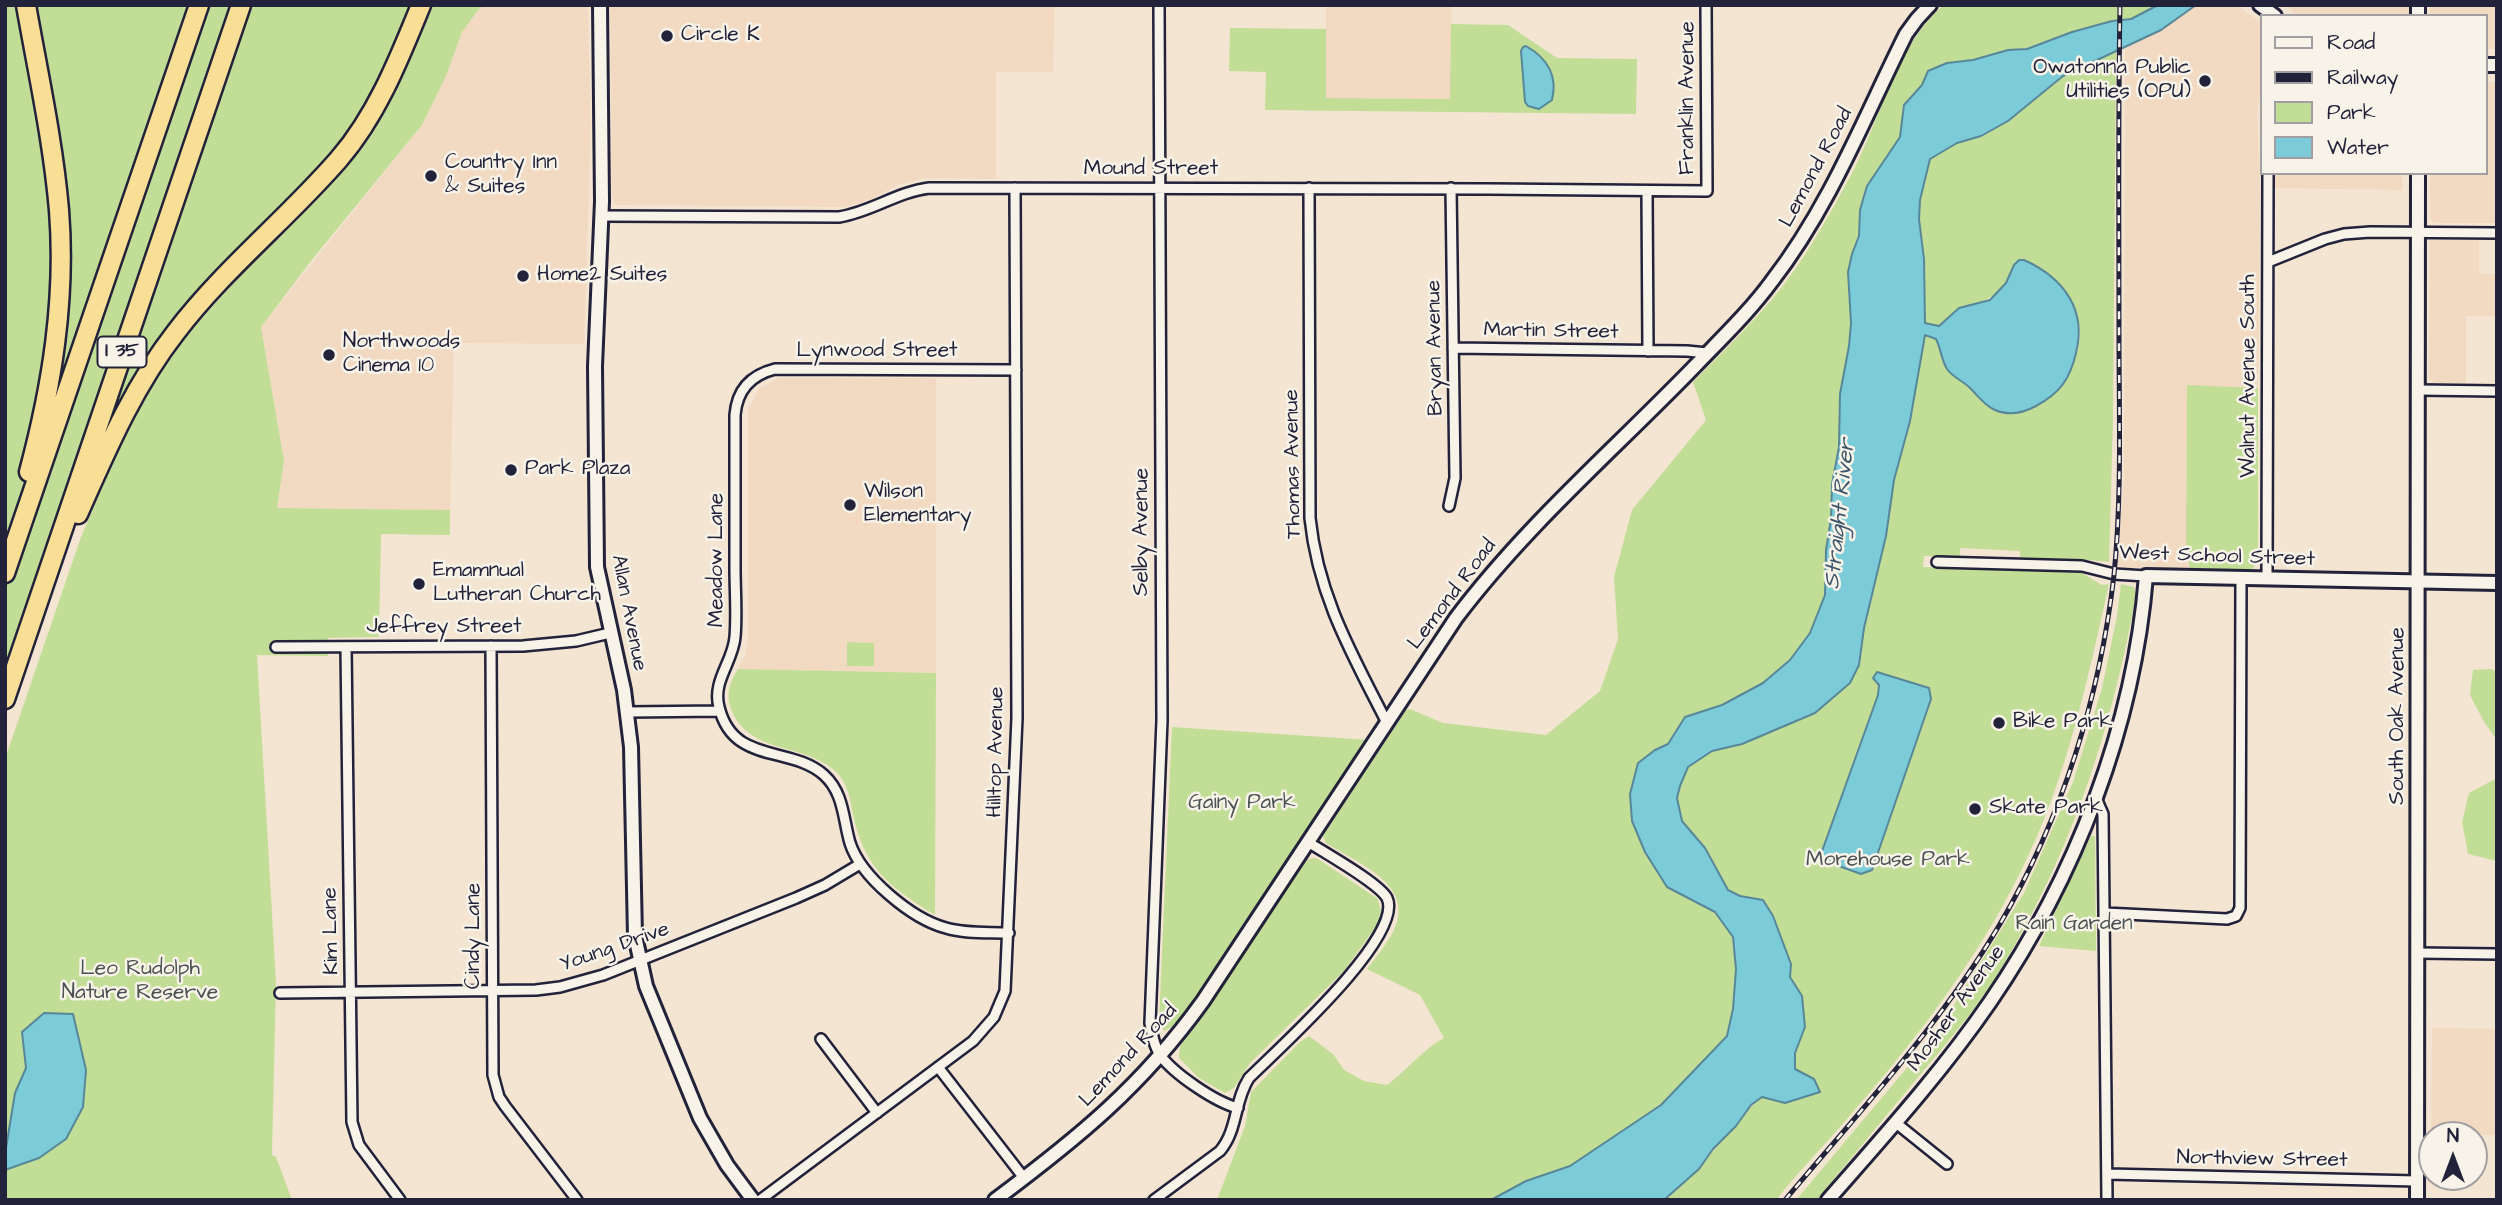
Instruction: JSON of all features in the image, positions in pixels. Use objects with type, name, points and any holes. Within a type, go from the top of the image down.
[{"type":"highway","points":[[5,561],[47,397],[60,280],[60,234],[55,178],[26,5]]},
{"type":"highway","name":"I 35","points":[[5,573],[199,5]]},
{"type":"highway","name":"I 35","points":[[5,699],[241,5]]},
{"type":"highway","points":[[35,613],[108,446],[138,387],[193,310],[340,158],[380,97],[421,5]]},
{"type":"street","name":"Allan Avenue","points":[[600,5],[601,216],[595,366],[597,554],[600,589],[628,712],[632,770],[633,912],[639,961],[649,994],[700,1118],[727,1165],[753,1200]]},
{"type":"street","name":"Selby Avenue","points":[[1159,5],[1162,720],[1150,1023],[1154,1042],[1161,1056]]},
{"type":"street","name":"Franklin Avenue","points":[[1706,5],[1707,191]]},
{"type":"street","name":"Lemond Road","points":[[995,1200],[1104,1115],[1161,1056],[1203,1001],[1456,618],[1518,542],[1749,310],[1802,239],[1826,200],[1906,34],[1930,5]]},
{"type":"street","name":"Walnut Avenue South","points":[[2267,579],[2268,175]]},
{"type":"street","name":"South Oak Avenue","points":[[2417,1200],[2418,175]]},
{"type":"street","name":"Mound Street","points":[[601,216],[839,217],[865,211],[914,190],[929,188],[1707,191]]},
{"type":"street","name":"Hilltop Avenue","points":[[760,1200],[973,1041],[994,1017],[1005,991],[1017,718],[1015,188]]},
{"type":"street","name":"Thomas Avenue","points":[[1310,188],[1310,507],[1313,546],[1335,620],[1387,723]]},
{"type":"street","name":"Bryan Avenue","points":[[1449,506],[1455,478],[1451,188]]},
{"type":"street","points":[[1647,191],[1648,351]]},
{"type":"street","points":[[2268,262],[2344,234],[2497,233]]},
{"type":"street","name":"Martin Street","points":[[1453,348],[1707,353]]},
{"type":"street","name":"Lynwood Street","points":[[744,387],[763,372],[775,369],[1016,370]]},
{"type":"street","name":"Meadow Lane","points":[[720,711],[718,688],[735,638],[735,415],[744,387]]},
{"type":"street","points":[[2419,390],[2497,391]]},
{"type":"street","name":"West School Street","points":[[1937,562],[2082,566],[2114,574],[2146,576],[2497,583]]},
{"type":"street","name":"Mosher Avenue","points":[[1828,1200],[1896,1123],[1966,1035],[2014,966],[2047,910],[2096,798],[2131,671],[2146,576]]},
{"type":"street","points":[[2105,913],[2227,919],[2236,916],[2240,908],[2241,578]]},
{"type":"street","name":"Jeffrey Street","points":[[276,647],[549,645],[610,633]]},
{"type":"street","name":"Kim Lane","points":[[346,646],[352,1122],[354,1134],[364,1152],[400,1200]]},
{"type":"street","name":"Cindy Lane","points":[[491,646],[493,1075],[499,1097],[577,1200]]},
{"type":"street","points":[[628,712],[720,711],[730,731],[750,748],[799,761],[826,777],[839,797],[850,842],[860,864],[881,888],[931,923],[961,931],[1009,933]]},
{"type":"street","points":[[2096,798],[2103,814],[2107,1200]]},
{"type":"street","points":[[1154,1200],[1220,1151],[1232,1133],[1244,1087],[1250,1077],[1345,983],[1388,920],[1389,905],[1381,890],[1308,842]]},
{"type":"street","name":"Young Drive","points":[[280,993],[492,990],[560,986],[594,978],[796,898],[825,885],[860,864]]},
{"type":"street","points":[[2418,953],[2497,954]]},
{"type":"street","points":[[821,1039],[877,1113]]},
{"type":"street","points":[[1161,1056],[1203,1092],[1238,1108]]},
{"type":"street","points":[[938,1067],[1024,1178]]},
{"type":"street","points":[[1896,1123],[1947,1164]]},
{"type":"street","name":"Northview Street","points":[[2107,1174],[2417,1181]]},
{"type":"shaded area","points":[[486,5],[588,5],[591,124],[584,344],[454,343],[450,510],[277,508],[284,461],[261,327],[422,125],[446,76],[462,32],[479,9]]},
{"type":"shaded area","points":[[610,5],[1055,5],[1053,72],[996,72],[996,179],[924,178],[898,185],[869,200],[845,207],[615,205],[612,196]]},
{"type":"shaded area","points":[[1326,5],[1451,5],[1451,99],[1326,98]]},
{"type":"shaded area","points":[[2196,5],[2236,5],[2260,22],[2260,95],[2257,111],[2260,189],[2258,388],[2187,386],[2186,550],[2190,568],[2124,568],[2118,565],[2124,481],[2125,48],[2161,30]]},
{"type":"shaded area","points":[[2284,5],[2410,5],[2410,14],[2295,14]]},
{"type":"shaded area","points":[[2430,5],[2497,5],[2497,49],[2488,49],[2488,14],[2430,14]]},
{"type":"shaded area","points":[[2488,82],[2497,82],[2497,223],[2434,223],[2430,217],[2430,175],[2488,175]]},
{"type":"shaded area","points":[[2274,175],[2402,175],[2402,190],[2273,188]]},
{"type":"shaded area","points":[[2430,240],[2479,240],[2479,274],[2495,274],[2495,316],[2466,316],[2466,383],[2434,383],[2429,379]]},
{"type":"shaded area","points":[[779,378],[936,378],[936,673],[738,669],[745,655],[748,639],[748,409],[759,389]]},
{"type":"shaded area","points":[[2432,1028],[2497,1029],[2497,1135],[2488,1135],[2488,1121],[2431,1121]]},
{"type":"green space","name":"Leo Rudolph Nature Reserve","points":[[5,5],[486,5],[479,9],[462,32],[446,76],[422,125],[261,327],[284,461],[277,508],[450,510],[450,535],[381,534],[379,637],[328,638],[328,656],[257,655],[276,983],[272,1155],[276,1157],[292,1200],[5,1200],[5,759],[81,537],[122,440],[158,373],[187,334],[299,218],[266,234],[218,283],[55,522],[5,675]]},
{"type":"green space","points":[[1943,5],[2158,5],[2131,19],[2112,21],[2072,32],[2027,49],[2008,50],[1973,60],[1947,63],[1914,92],[1904,105],[1900,137],[1867,186],[1860,210],[1859,236],[1852,254],[1848,288],[1851,323],[1849,346],[1840,394],[1839,447],[1832,484],[1825,595],[1819,612],[1810,633],[1790,660],[1763,683],[1722,705],[1685,717],[1668,744],[1655,750],[1630,794],[1632,821],[1645,852],[1700,903],[1715,912],[1733,937],[1736,969],[1733,1009],[1727,1036],[1661,1105],[1570,1166],[1526,1181],[1491,1200],[1217,1200],[1245,1126],[1251,1092],[1300,1042],[1309,1036],[1333,1054],[1344,1070],[1364,1081],[1387,1085],[1444,1038],[1420,995],[1367,969],[1393,932],[1398,916],[1397,901],[1391,889],[1368,868],[1326,843],[1323,836],[1406,710],[1410,709],[1443,723],[1546,735],[1600,691],[1618,639],[1614,577],[1632,510],[1706,420],[1693,382],[1760,313],[1803,257],[1861,155],[1900,63],[1926,22]]},
{"type":"green space","points":[[1451,24],[1508,25],[1557,58],[1637,59],[1636,114],[1265,110],[1266,72],[1229,71],[1230,28],[1326,29],[1326,98],[1450,99]]},
{"type":"green space","name":"Morehouse Park","points":[[2116,52],[2109,562],[2020,559],[2020,551],[1960,548],[1960,557],[1924,556],[1923,567],[2082,573],[2102,585],[2109,584],[2074,731],[2050,803],[2003,906],[1941,1002],[1871,1092],[1776,1200],[1664,1200],[1692,1175],[1762,1097],[1785,1103],[1820,1092],[1814,1079],[1795,1069],[1795,1053],[1805,1027],[1802,996],[1790,976],[1790,964],[1763,900],[1728,891],[1705,848],[1682,821],[1677,798],[1680,786],[1688,767],[1712,751],[1742,744],[1859,665],[1864,628],[1886,536],[1894,480],[1910,421],[1925,335],[1936,339],[1949,372],[1970,388],[1981,401],[2072,369],[2080,336],[2074,309],[2053,280],[2024,260],[2019,260],[1996,294],[1962,308],[1939,326],[1925,323],[1920,200],[1930,159],[1957,143],[1981,136],[2007,121],[2063,76]]},
{"type":"green space","points":[[2187,385],[2258,388],[2258,562],[2251,570],[2190,568],[2186,550]]},
{"type":"green space","points":[[2121,584],[2134,587],[2136,595],[2101,743],[2068,836],[2025,927],[1970,1014],[1817,1200],[1796,1200],[1937,1032],[2024,893],[2073,782],[2102,688]]},
{"type":"green space","points":[[847,642],[874,643],[874,666],[847,666]]},
{"type":"green space","points":[[738,669],[936,673],[935,915],[896,889],[876,869],[862,843],[849,794],[840,776],[813,758],[751,735],[740,724],[728,699],[731,683]]},
{"type":"green space","points":[[2491,669],[2497,672],[2497,740],[2470,695],[2473,670]]},
{"type":"green space","name":"Gainy Park","points":[[1172,727],[1370,740],[1221,963],[1177,1024],[1164,1031],[1159,1021]]},
{"type":"green space","points":[[2497,778],[2497,861],[2468,854],[2462,822],[2469,793]]},
{"type":"green space","name":"Rain Garden","points":[[2091,836],[2095,836],[2096,951],[2039,946]]},
{"type":"green space","points":[[1313,858],[1378,899],[1381,912],[1377,925],[1344,971],[1250,1063],[1234,1088],[1225,1093],[1199,1078],[1179,1058],[1180,1046],[1307,860]]},
{"type":"water","name":"Straight River","points":[[2158,5],[2196,5],[2161,30],[2063,76],[2008,121],[1981,136],[1957,143],[1930,159],[1920,200],[1919,219],[1924,259],[1925,323],[1939,326],[1959,308],[1990,300],[2006,283],[2014,265],[2019,260],[2024,260],[2051,276],[2069,297],[2075,309],[2079,337],[2074,362],[2067,378],[2052,396],[2036,406],[2016,413],[2000,412],[1988,406],[1949,372],[1936,339],[1925,335],[1910,421],[1894,480],[1886,536],[1864,628],[1859,665],[1850,683],[1815,713],[1742,744],[1712,751],[1688,767],[1680,786],[1677,798],[1682,821],[1705,848],[1728,890],[1740,896],[1763,900],[1773,916],[1791,964],[1790,977],[1802,996],[1805,1027],[1795,1053],[1795,1069],[1814,1079],[1820,1092],[1785,1103],[1762,1097],[1751,1105],[1699,1169],[1664,1200],[1491,1200],[1526,1181],[1570,1166],[1661,1105],[1727,1036],[1733,1009],[1736,969],[1733,937],[1715,912],[1667,887],[1645,852],[1632,821],[1630,794],[1638,763],[1668,744],[1685,717],[1722,705],[1763,683],[1790,660],[1810,633],[1825,595],[1832,484],[1839,447],[1840,394],[1851,323],[1848,272],[1859,236],[1860,210],[1867,186],[1900,137],[1904,105],[1922,85],[1928,71],[1947,63],[1973,60],[2008,50],[2027,49],[2072,32],[2112,21],[2131,19]]},
{"type":"water","points":[[1526,46],[1540,56],[1552,76],[1552,100],[1539,109],[1528,106],[1525,102],[1521,51]]},
{"type":"water","points":[[1877,672],[1929,688],[1931,699],[1872,870],[1861,874],[1822,860],[1821,854],[1878,695],[1879,685],[1873,678]]},
{"type":"water","points":[[44,1013],[73,1014],[86,1070],[83,1107],[66,1139],[39,1158],[5,1170],[15,1093],[26,1068],[22,1032]]},
{"type":"railway","points":[[1785,1200],[1926,1032],[2000,924],[2022,884],[2060,799],[2088,711],[2108,621],[2118,515],[2120,5]]},
{"type":"place","name":"Circle K","points":[[667,36]]},
{"type":"place","name":"Owatonna Public Utilities (OPU)","points":[[2205,81]]},
{"type":"place","name":"Country Inn & Suites","points":[[431,176]]},
{"type":"place","name":"Home2 Suites","points":[[523,276]]},
{"type":"place","name":"Northwoods Cinema 10","points":[[329,355]]},
{"type":"place","name":"Park Plaza","points":[[511,470]]},
{"type":"place","name":"Wilson Elementary","points":[[850,505]]},
{"type":"place","name":"Emamnual Lutheran Church","points":[[419,584]]},
{"type":"place","name":"Bike Park","points":[[1999,723]]},
{"type":"place","name":"Skate Park","points":[[1975,809]]}]
